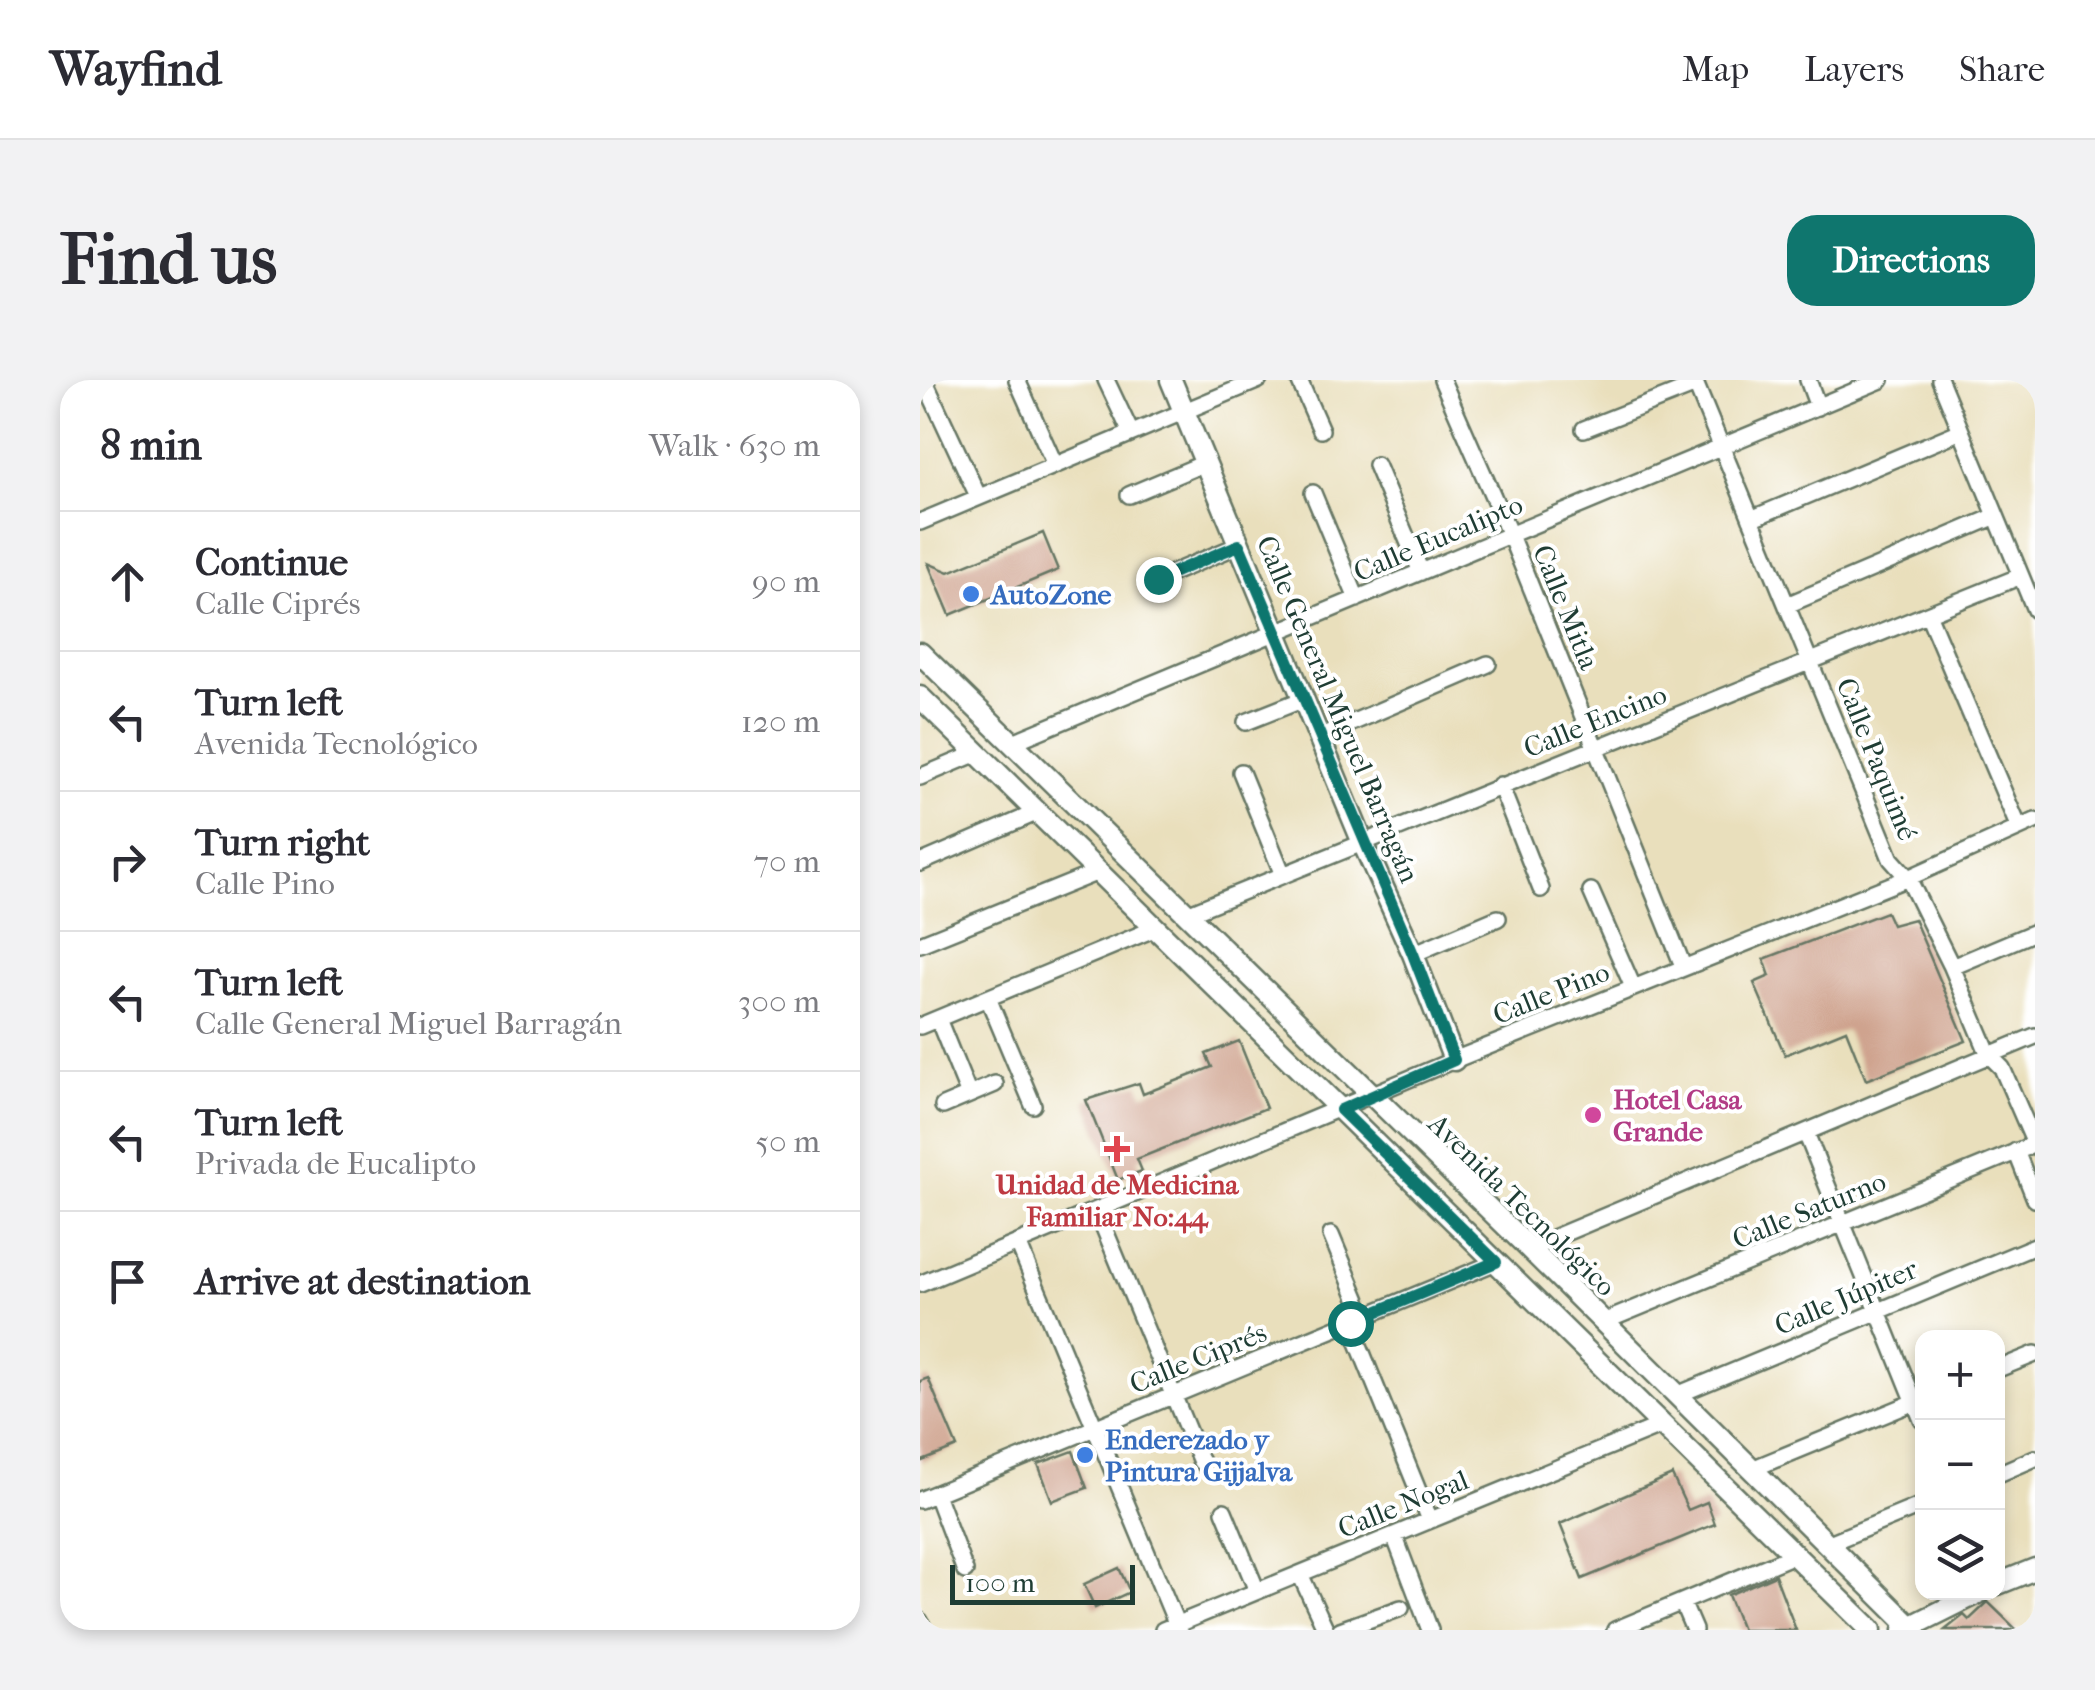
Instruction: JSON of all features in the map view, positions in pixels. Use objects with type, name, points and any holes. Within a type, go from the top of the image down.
[{"type":"main road","name":"Calle General Miguel Barragán","points":[[1171,380],[1454,1060]]},
{"type":"main road","name":"Avenida Tecnológico","points":[[920,653],[1752,1469],[1909,1629]]},
{"type":"main road","name":"Avenida Tecnológico","points":[[920,697],[1870,1630]]},
{"type":"main road","points":[[2005,1581],[2035,1569]]},
{"type":"main road","points":[[1909,1629],[1965,1600]]},
{"type":"street","points":[[924,380],[978,496]]},
{"type":"street","points":[[1017,380],[1055,464]]},
{"type":"street","points":[[1106,380],[1132,433]]},
{"type":"street","points":[[920,522],[1259,380]]},
{"type":"street","points":[[1299,380],[1321,430]]},
{"type":"street","name":"Calle Mitla","points":[[1442,380],[1510,535],[1683,966]]},
{"type":"street","points":[[1808,380],[1818,406]]},
{"type":"street","name":"Calle Eucalipto","points":[[1013,742],[1881,380]]},
{"type":"street","points":[[1940,380],[2035,610]]},
{"type":"street","points":[[1584,430],[1695,382]]},
{"type":"street","name":"Calle Paquimé","points":[[1695,382],[1890,859],[1908,878],[1989,1055],[2002,1068],[2035,1144]]},
{"type":"street","points":[[1751,519],[1961,432]]},
{"type":"street","points":[[1129,496],[1205,463]]},
{"type":"street","points":[[1376,465],[1421,572]]},
{"type":"street","points":[[1313,493],[1357,599]]},
{"type":"street","points":[[1787,605],[1996,516]]},
{"type":"street","points":[[1158,579],[1239,545]]},
{"type":"street","name":"Calle Encino","points":[[1187,914],[2021,576]]},
{"type":"street","points":[[1928,614],[2018,828]]},
{"type":"street","points":[[1318,737],[1488,664]]},
{"type":"street","points":[[1246,722],[1304,699]]},
{"type":"street","points":[[920,777],[977,753]]},
{"type":"street","points":[[1241,772],[1283,875]]},
{"type":"street","points":[[1500,785],[1541,888]]},
{"type":"street","points":[[920,863],[1038,812]]},
{"type":"street","name":"Calle Pino","points":[[920,1284],[1454,1060],[1908,878],[2035,822]]},
{"type":"street","points":[[920,944],[1098,872]]},
{"type":"street","points":[[1592,891],[1632,987]]},
{"type":"street","points":[[1413,954],[1498,918]]},
{"type":"street","points":[[920,1026],[1156,928]]},
{"type":"street","points":[[1952,967],[2035,932]]},
{"type":"street","points":[[988,998],[1033,1105]]},
{"type":"street","points":[[938,1019],[970,1095]]},
{"type":"street","points":[[1528,1248],[2035,1036]]},
{"type":"street","points":[[943,1106],[995,1084]]},
{"type":"street","points":[[1806,1133],[1915,1392]]},
{"type":"street","name":"Calle Saturno","points":[[1603,1322],[2035,1144]]},
{"type":"street","points":[[2016,1152],[2035,1199]]},
{"type":"street","points":[[1096,1211],[1200,1462]]},
{"type":"street","points":[[1331,1236],[1357,1320],[1430,1520]]},
{"type":"street","points":[[1018,1244],[1173,1628]]},
{"type":"street","name":"Calle Júpiter","points":[[1677,1395],[2035,1246]]},
{"type":"street","name":"Calle Ciprés","points":[[928,1497],[1496,1262]]},
{"type":"street","points":[[2005,1366],[2035,1354]]},
{"type":"street","points":[[1752,1469],[1915,1403]]},
{"type":"street","name":"Calle Nogal","points":[[1173,1628],[1662,1425]]},
{"type":"street","points":[[2005,1471],[2035,1458]]},
{"type":"street","points":[[928,1497],[965,1570]]},
{"type":"street","points":[[1827,1544],[1915,1508]]},
{"type":"street","points":[[1224,1512],[1257,1592]]},
{"type":"street","points":[[1394,1535],[1430,1630]]},
{"type":"street","points":[[1616,1630],[1794,1555]]},
{"type":"street","points":[[1300,1574],[1326,1630]]},
{"type":"street","points":[[1682,1602],[1694,1630]]},
{"type":"street","points":[[1340,1630],[1400,1608]]},
{"type":"building","name":"AutoZone","points":[[1043,533],[1058,570],[950,615],[928,563],[949,572]]},
{"type":"building","points":[[1886,912],[1892,925],[1914,919],[1966,1041],[1866,1080],[1846,1030],[1785,1055],[1754,983],[1770,976],[1764,959]]},
{"type":"building","points":[[1239,1041],[1266,1108],[1137,1159],[1142,1171],[1118,1180],[1086,1100],[1139,1083],[1143,1094],[1212,1067],[1206,1054]]},
{"type":"building","points":[[928,1378],[957,1447],[920,1462],[920,1381]]},
{"type":"building","points":[[1073,1451],[1087,1488],[1052,1501],[1038,1464]]},
{"type":"building","points":[[1672,1475],[1688,1510],[1707,1502],[1715,1524],[1582,1579],[1560,1524]]},
{"type":"building","points":[[1119,1568],[1130,1592],[1095,1608],[1084,1584]]},
{"type":"building","points":[[1775,1575],[1796,1630],[1742,1630],[1728,1595]]},
{"type":"building","points":[[1988,1602],[2017,1630],[1945,1630],[1964,1615],[1969,1620]]},
{"type":"place","name":"AutoZone","points":[[971,594]]},
{"type":"place","name":"Hotel Casa Grande","points":[[1593,1115]]},
{"type":"place","name":"Unidad de Medicina Familiar No:44","points":[[1117,1149]]},
{"type":"place","name":"Enderezado y Pintura Gijjalva","points":[[1085,1455]]},
{"type":"route","points":[[1158,579],[1239,545],[1413,954],[1454,1060],[1341,1110],[1496,1262],[1350,1323]]}]
